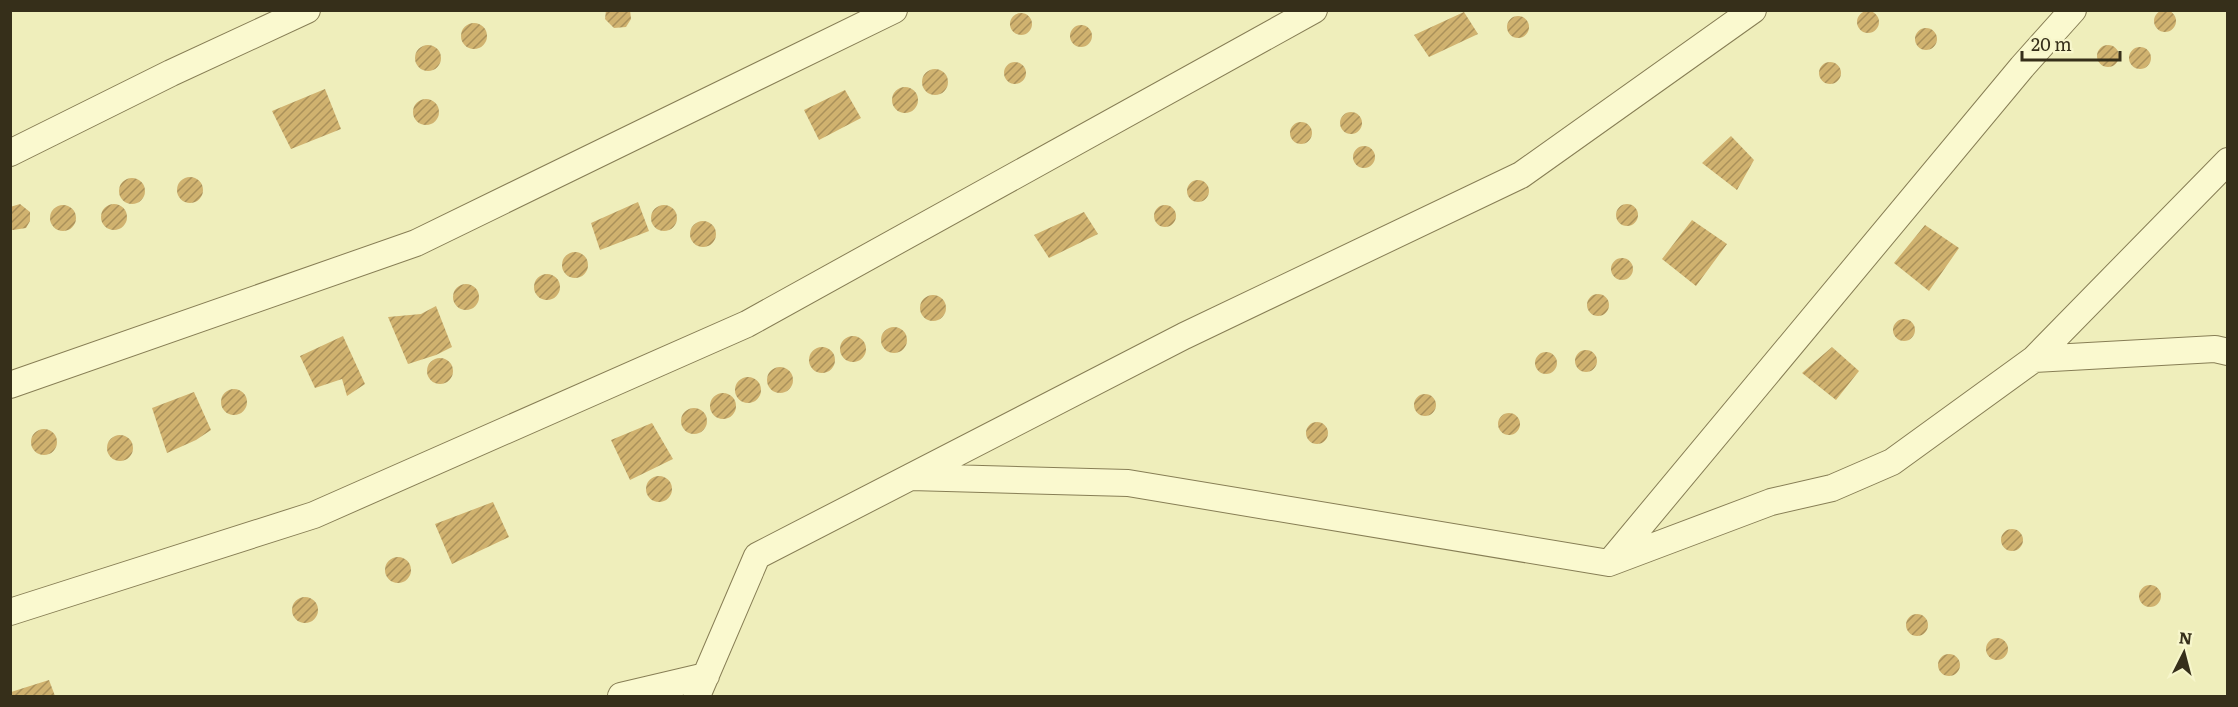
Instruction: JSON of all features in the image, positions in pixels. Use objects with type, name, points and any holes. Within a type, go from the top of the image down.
[{"type":"street","points":[[10,153],[307,10]]},
{"type":"street","points":[[10,385],[416,243],[894,10]]},
{"type":"street","points":[[10,612],[314,515],[747,324],[1314,10]]},
{"type":"street","points":[[621,696],[702,686],[757,556],[1184,336],[1521,175],[1752,10]]},
{"type":"street","points":[[1609,563],[2022,67],[2073,10]]},
{"type":"street","points":[[911,477],[1128,483],[1609,563],[1772,502],[1832,488],[1892,462],[2034,359],[2228,161]]},
{"type":"street","points":[[2034,359],[2215,349],[2228,352]]},
{"type":"building","points":[[606,10],[630,10],[631,19],[626,27],[614,28],[605,19]]},
{"type":"building","points":[[2165,10],[2173,13],[2176,21],[2173,29],[2165,32],[2157,29],[2154,21],[2157,13]]},
{"type":"building","points":[[1868,11],[1876,14],[1879,22],[1876,30],[1868,33],[1860,30],[1857,22],[1860,14]]},
{"type":"building","points":[[1464,12],[1478,34],[1429,57],[1414,35]]},
{"type":"building","points":[[1021,13],[1029,16],[1032,24],[1029,32],[1021,35],[1013,32],[1010,24],[1013,16]]},
{"type":"building","points":[[1518,16],[1526,19],[1529,27],[1526,35],[1518,38],[1510,35],[1507,27],[1510,19]]},
{"type":"building","points":[[474,23],[483,27],[487,36],[483,45],[474,49],[465,45],[461,36],[465,27]]},
{"type":"building","points":[[1081,25],[1089,28],[1092,36],[1089,44],[1081,47],[1073,44],[1070,36],[1073,28]]},
{"type":"building","points":[[1926,28],[1934,31],[1937,39],[1934,47],[1926,50],[1918,47],[1915,39],[1918,31]]},
{"type":"building","points":[[428,45],[437,49],[441,58],[437,67],[428,71],[419,67],[415,58],[419,49]]},
{"type":"building","points":[[2108,45],[2116,48],[2119,56],[2116,64],[2108,67],[2100,64],[2097,56],[2100,48]]},
{"type":"building","points":[[2140,47],[2148,50],[2151,58],[2148,66],[2140,69],[2132,66],[2129,58],[2132,50]]},
{"type":"building","points":[[1015,62],[1023,65],[1026,73],[1023,81],[1015,84],[1007,81],[1004,73],[1007,65]]},
{"type":"building","points":[[1830,62],[1838,65],[1841,73],[1838,81],[1830,84],[1822,81],[1819,73],[1822,65]]},
{"type":"building","points":[[935,69],[944,73],[948,82],[944,91],[935,95],[926,91],[922,82],[926,73]]},
{"type":"building","points":[[905,87],[914,91],[918,100],[914,109],[905,113],[896,109],[892,100],[896,91]]},
{"type":"building","points":[[325,89],[341,129],[291,149],[272,111]]},
{"type":"building","points":[[845,90],[861,118],[819,140],[804,110]]},
{"type":"building","points":[[426,99],[435,103],[439,112],[435,121],[426,125],[417,121],[413,112],[417,103]]},
{"type":"building","points":[[1351,112],[1359,115],[1362,123],[1359,131],[1351,134],[1343,131],[1340,123],[1343,115]]},
{"type":"building","points":[[1301,122],[1309,125],[1312,133],[1309,141],[1301,144],[1293,141],[1290,133],[1293,125]]},
{"type":"building","points":[[1731,136],[1754,160],[1737,190],[1702,163]]},
{"type":"building","points":[[1364,146],[1372,149],[1375,157],[1372,165],[1364,168],[1356,165],[1353,157],[1356,149]]},
{"type":"building","points":[[190,177],[199,181],[203,190],[199,199],[190,203],[181,199],[177,190],[181,181]]},
{"type":"building","points":[[132,178],[141,182],[145,191],[141,200],[132,204],[123,200],[119,191],[123,182]]},
{"type":"building","points":[[1198,180],[1206,183],[1209,191],[1206,199],[1198,202],[1190,199],[1187,191],[1190,183]]},
{"type":"building","points":[[638,202],[649,231],[600,250],[591,223]]},
{"type":"building","points":[[20,204],[30,212],[30,221],[26,228],[10,229],[10,207]]},
{"type":"building","points":[[114,204],[123,208],[127,217],[123,226],[114,230],[105,226],[101,217],[105,208]]},
{"type":"building","points":[[1627,204],[1635,207],[1638,215],[1635,223],[1627,226],[1619,223],[1616,215],[1619,207]]},
{"type":"building","points":[[63,205],[72,209],[76,218],[72,227],[63,231],[54,227],[50,218],[54,209]]},
{"type":"building","points":[[664,205],[673,209],[677,218],[673,227],[664,231],[655,227],[651,218],[655,209]]},
{"type":"building","points":[[1165,205],[1173,208],[1176,216],[1173,224],[1165,227],[1157,224],[1154,216],[1157,208]]},
{"type":"building","points":[[1084,212],[1098,234],[1049,258],[1034,235]]},
{"type":"building","points":[[1692,220],[1727,244],[1696,286],[1662,259]]},
{"type":"building","points":[[703,221],[712,225],[716,234],[712,243],[703,247],[694,243],[690,234],[694,225]]},
{"type":"building","points":[[1925,225],[1959,248],[1929,291],[1894,263]]},
{"type":"building","points":[[575,252],[584,256],[588,265],[584,274],[575,278],[566,274],[562,265],[566,256]]},
{"type":"building","points":[[1622,258],[1630,261],[1633,269],[1630,277],[1622,280],[1614,277],[1611,269],[1614,261]]},
{"type":"building","points":[[547,274],[556,278],[560,287],[556,296],[547,300],[538,296],[534,287],[538,278]]},
{"type":"building","points":[[466,284],[475,288],[479,297],[475,306],[466,310],[457,306],[453,297],[457,288]]},
{"type":"building","points":[[1598,294],[1606,297],[1609,305],[1606,313],[1598,316],[1590,313],[1587,305],[1590,297]]},
{"type":"building","points":[[933,295],[942,299],[946,308],[942,317],[933,321],[924,317],[920,308],[924,299]]},
{"type":"building","points":[[436,306],[452,347],[408,364],[388,317],[421,314]]},
{"type":"building","points":[[1904,319],[1912,322],[1915,330],[1912,338],[1904,341],[1896,338],[1893,330],[1896,322]]},
{"type":"building","points":[[894,327],[903,331],[907,340],[903,349],[894,353],[885,349],[881,340],[885,331]]},
{"type":"building","points":[[343,336],[365,384],[347,396],[342,379],[315,388],[300,356]]},
{"type":"building","points":[[853,336],[862,340],[866,349],[862,358],[853,362],[844,358],[840,349],[844,340]]},
{"type":"building","points":[[822,347],[831,351],[835,360],[831,369],[822,373],[813,369],[809,360],[813,351]]},
{"type":"building","points":[[1832,347],[1859,371],[1836,400],[1802,373]]},
{"type":"building","points":[[1586,350],[1594,353],[1597,361],[1594,369],[1586,372],[1578,369],[1575,361],[1578,353]]},
{"type":"building","points":[[1546,352],[1554,355],[1557,363],[1554,371],[1546,374],[1538,371],[1535,363],[1538,355]]},
{"type":"building","points":[[440,358],[449,362],[453,371],[449,380],[440,384],[431,380],[427,371],[431,362]]},
{"type":"building","points":[[780,367],[789,371],[793,380],[789,389],[780,393],[771,389],[767,380],[771,371]]},
{"type":"building","points":[[748,377],[757,381],[761,390],[757,399],[748,403],[739,399],[735,390],[739,381]]},
{"type":"building","points":[[234,389],[243,393],[247,402],[243,411],[234,415],[225,411],[221,402],[225,393]]},
{"type":"building","points":[[194,392],[211,430],[196,440],[167,453],[152,408]]},
{"type":"building","points":[[723,393],[732,397],[736,406],[732,415],[723,419],[714,415],[710,406],[714,397]]},
{"type":"building","points":[[1425,394],[1433,397],[1436,405],[1433,413],[1425,416],[1417,413],[1414,405],[1417,397]]},
{"type":"building","points":[[694,408],[703,412],[707,421],[703,430],[694,434],[685,430],[681,421],[685,412]]},
{"type":"building","points":[[1509,413],[1517,416],[1520,424],[1517,432],[1509,435],[1501,432],[1498,424],[1501,416]]},
{"type":"building","points":[[1317,422],[1325,425],[1328,433],[1325,441],[1317,444],[1309,441],[1306,433],[1309,425]]},
{"type":"building","points":[[652,423],[673,459],[630,480],[611,440]]},
{"type":"building","points":[[44,429],[53,433],[57,442],[53,451],[44,455],[35,451],[31,442],[35,433]]},
{"type":"building","points":[[120,435],[129,439],[133,448],[129,457],[120,461],[111,457],[107,448],[111,439]]},
{"type":"building","points":[[659,476],[668,480],[672,489],[668,498],[659,502],[650,498],[646,489],[650,480]]},
{"type":"building","points":[[493,502],[509,537],[452,564],[435,524]]},
{"type":"building","points":[[2012,529],[2020,532],[2023,540],[2020,548],[2012,551],[2004,548],[2001,540],[2004,532]]},
{"type":"building","points":[[398,557],[407,561],[411,570],[407,579],[398,583],[389,579],[385,570],[389,561]]},
{"type":"building","points":[[2150,585],[2158,588],[2161,596],[2158,604],[2150,607],[2142,604],[2139,596],[2142,588]]},
{"type":"building","points":[[305,597],[314,601],[318,610],[314,619],[305,623],[296,619],[292,610],[296,601]]},
{"type":"building","points":[[1917,614],[1925,617],[1928,625],[1925,633],[1917,636],[1909,633],[1906,625],[1909,617]]},
{"type":"building","points":[[1997,638],[2005,641],[2008,649],[2005,657],[1997,660],[1989,657],[1986,649],[1989,641]]},
{"type":"building","points":[[1949,654],[1957,657],[1960,665],[1957,673],[1949,676],[1941,673],[1938,665],[1941,657]]},
{"type":"building","points":[[49,680],[55,696],[12,696],[11,692]]}]
